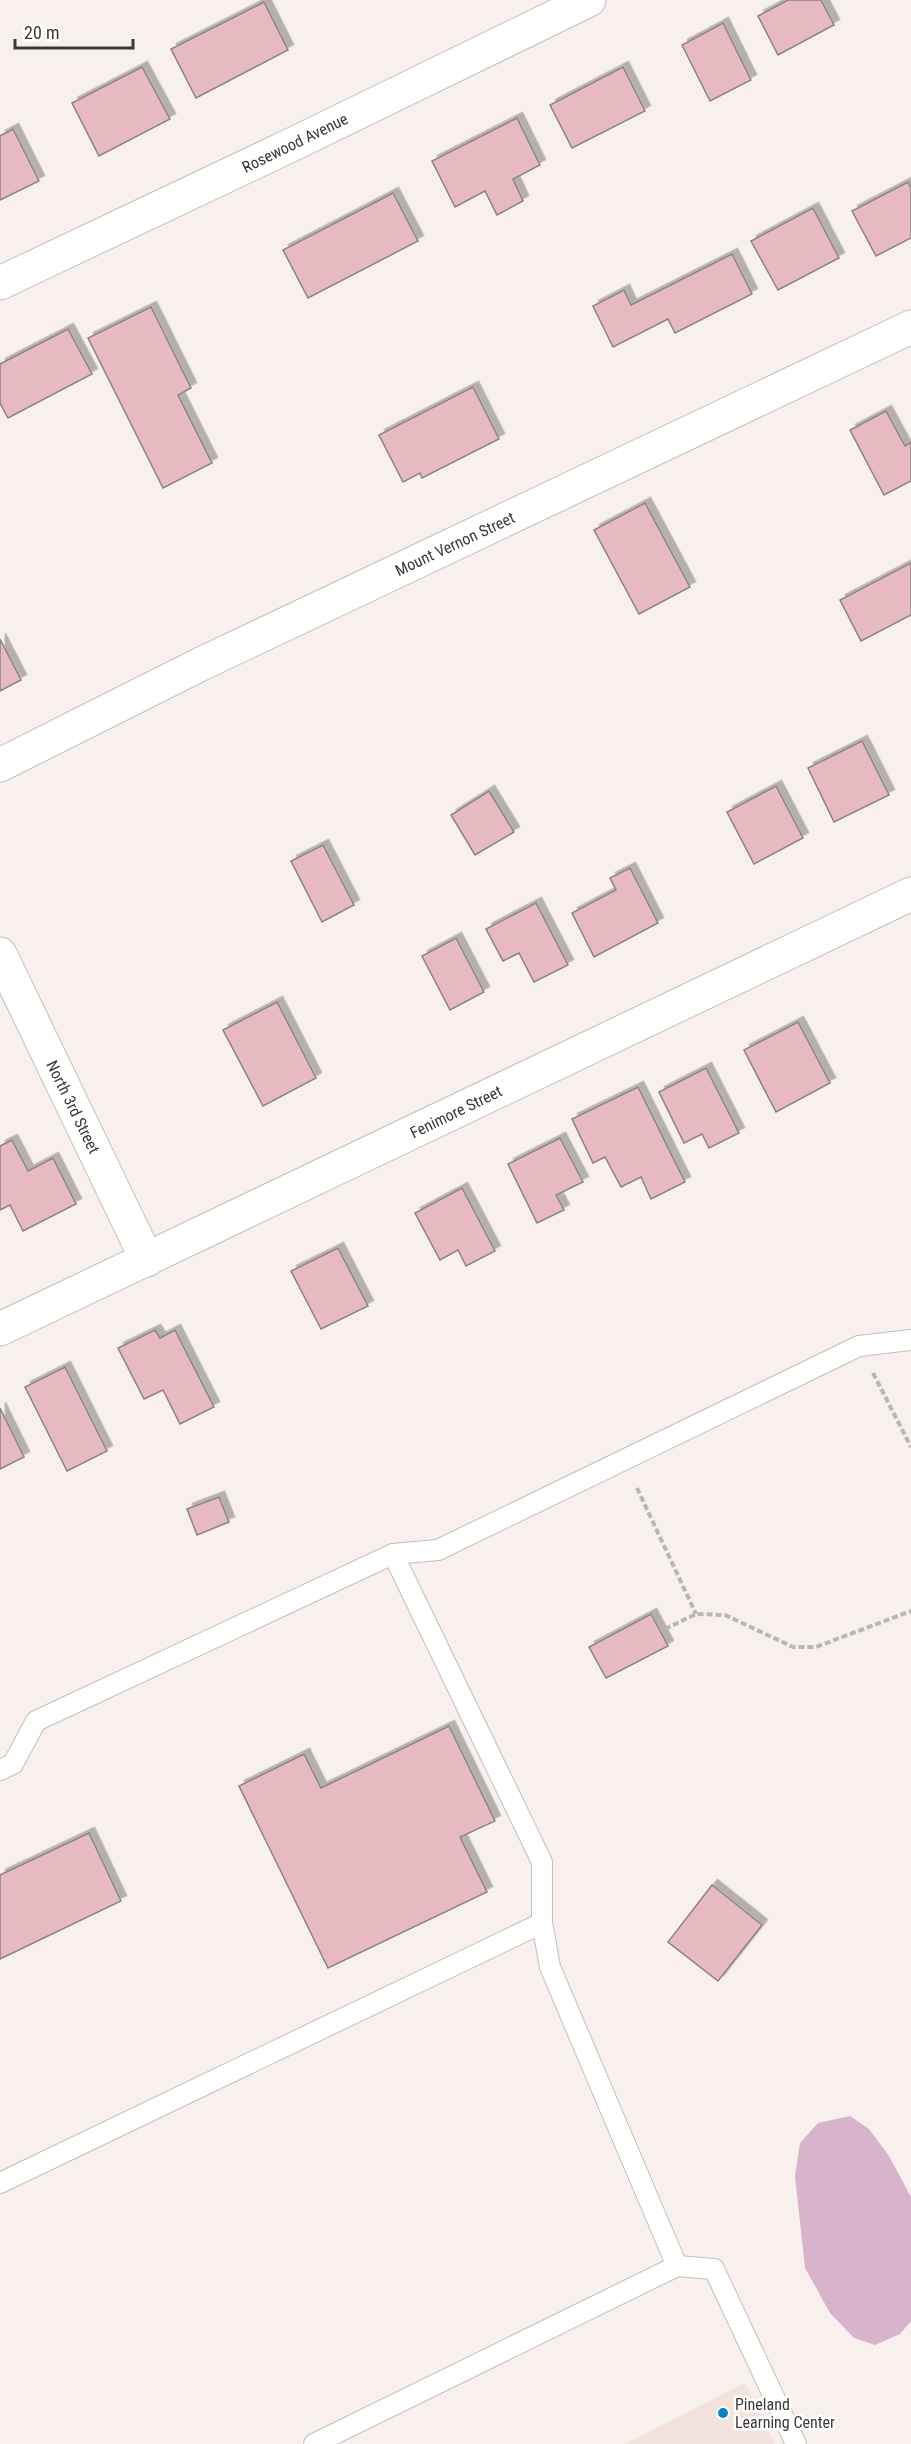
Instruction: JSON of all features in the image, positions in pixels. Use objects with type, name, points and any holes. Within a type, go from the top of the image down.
[{"type":"street","name":"Rosewood Avenue","points":[[0,283],[589,0]]},
{"type":"street","name":"Mount Vernon Street","points":[[0,765],[210,660],[911,327]]},
{"type":"street","name":"Fenimore Street","points":[[0,1329],[911,894]]},
{"type":"street","name":"North 3rd Street","points":[[0,954],[147,1260]]},
{"type":"lane","points":[[0,1770],[13,1764],[36,1721],[393,1554],[438,1550],[859,1346],[911,1340]]},
{"type":"lane","points":[[393,1554],[542,1862],[542,1923],[550,1967],[677,2266]]},
{"type":"lane","points":[[0,2183],[542,1923]]},
{"type":"lane","points":[[314,2444],[677,2266],[714,2269],[795,2444]]},
{"type":"path","points":[[859,1346],[911,1447]]},
{"type":"path","points":[[624,1460],[696,1614]]},
{"type":"path","points":[[665,1629],[696,1614],[725,1615],[793,1647],[816,1647],[911,1611]]},
{"type":"shaded area","points":[[850,2116],[869,2129],[889,2156],[911,2197],[911,2321],[900,2334],[875,2345],[854,2338],[830,2313],[805,2268],[795,2176],[800,2143],[818,2123]]},
{"type":"shaded area","name":"Pineland Learning Center","points":[[745,2383],[775,2444],[625,2444]]},
{"type":"building","points":[[788,0],[821,0],[834,25],[778,55],[758,16]]},
{"type":"building","points":[[264,2],[288,50],[196,98],[171,49]]},
{"type":"building","points":[[723,23],[751,80],[710,101],[682,45]]},
{"type":"building","points":[[142,67],[170,119],[99,156],[72,103]]},
{"type":"building","points":[[623,67],[645,111],[572,148],[550,105]]},
{"type":"building","points":[[517,118],[540,165],[513,179],[523,201],[497,215],[485,191],[455,207],[432,161]]},
{"type":"building","points":[[13,129],[39,181],[0,200],[0,136]]},
{"type":"building","points":[[908,182],[911,188],[911,238],[876,256],[852,211]]},
{"type":"building","points":[[393,193],[418,241],[308,298],[283,250]]},
{"type":"building","points":[[813,208],[839,258],[778,290],[751,241]]},
{"type":"building","points":[[732,254],[752,294],[675,333],[668,319],[613,347],[593,306],[624,290],[631,305]]},
{"type":"building","points":[[151,307],[191,388],[178,395],[212,463],[163,488],[88,338]]},
{"type":"building","points":[[68,329],[92,374],[8,418],[0,403],[0,364]]},
{"type":"building","points":[[473,387],[499,439],[422,478],[420,473],[403,482],[379,435]]},
{"type":"building","points":[[886,411],[905,446],[911,442],[911,481],[884,495],[850,430]]},
{"type":"building","points":[[645,503],[690,587],[639,614],[594,530]]},
{"type":"building","points":[[911,563],[911,615],[861,641],[840,600]]},
{"type":"building","points":[[0,639],[21,680],[0,691]]},
{"type":"building","points":[[862,741],[889,795],[834,822],[808,768]]},
{"type":"building","points":[[776,786],[803,838],[754,864],[727,812]]},
{"type":"building","points":[[489,791],[514,832],[475,855],[451,815]]},
{"type":"building","points":[[323,845],[354,905],[322,922],[291,861]]},
{"type":"building","points":[[630,868],[658,923],[594,957],[572,913],[616,890],[610,878]]},
{"type":"building","points":[[536,903],[568,965],[534,982],[519,953],[503,961],[486,929]]},
{"type":"building","points":[[456,938],[484,992],[450,1010],[422,956]]},
{"type":"building","points":[[277,1002],[316,1078],[263,1106],[223,1030]]},
{"type":"building","points":[[798,1022],[830,1083],[776,1112],[744,1050]]},
{"type":"building","points":[[706,1068],[739,1133],[709,1148],[702,1134],[684,1143],[659,1092]]},
{"type":"building","points":[[638,1087],[685,1182],[651,1199],[641,1177],[621,1187],[605,1157],[593,1163],[572,1119]]},
{"type":"building","points":[[560,1138],[583,1182],[556,1195],[564,1210],[537,1223],[508,1164]]},
{"type":"building","points":[[12,1140],[28,1171],[53,1158],[76,1204],[23,1231],[10,1205],[0,1210],[0,1146]]},
{"type":"building","points":[[462,1188],[495,1251],[466,1266],[458,1250],[440,1260],[415,1213]]},
{"type":"building","points":[[338,1248],[368,1306],[321,1329],[291,1271]]},
{"type":"building","points":[[155,1330],[160,1338],[175,1330],[214,1407],[180,1424],[163,1390],[144,1399],[118,1348]]},
{"type":"building","points":[[65,1367],[107,1451],[67,1471],[25,1387]]},
{"type":"building","points":[[0,1408],[24,1457],[0,1469]]},
{"type":"building","points":[[219,1497],[229,1522],[197,1535],[187,1509]]},
{"type":"building","points":[[651,1614],[668,1646],[606,1678],[589,1647]]},
{"type":"building","points":[[449,1726],[495,1821],[460,1837],[487,1892],[328,1968],[239,1786],[304,1754],[321,1788]]},
{"type":"building","points":[[89,1833],[121,1901],[0,1959],[0,1875]]},
{"type":"building","points":[[712,1885],[762,1925],[718,1981],[668,1942]]},
{"type":"place","name":"Pineland Learning Center","points":[[723,2413]]}]
